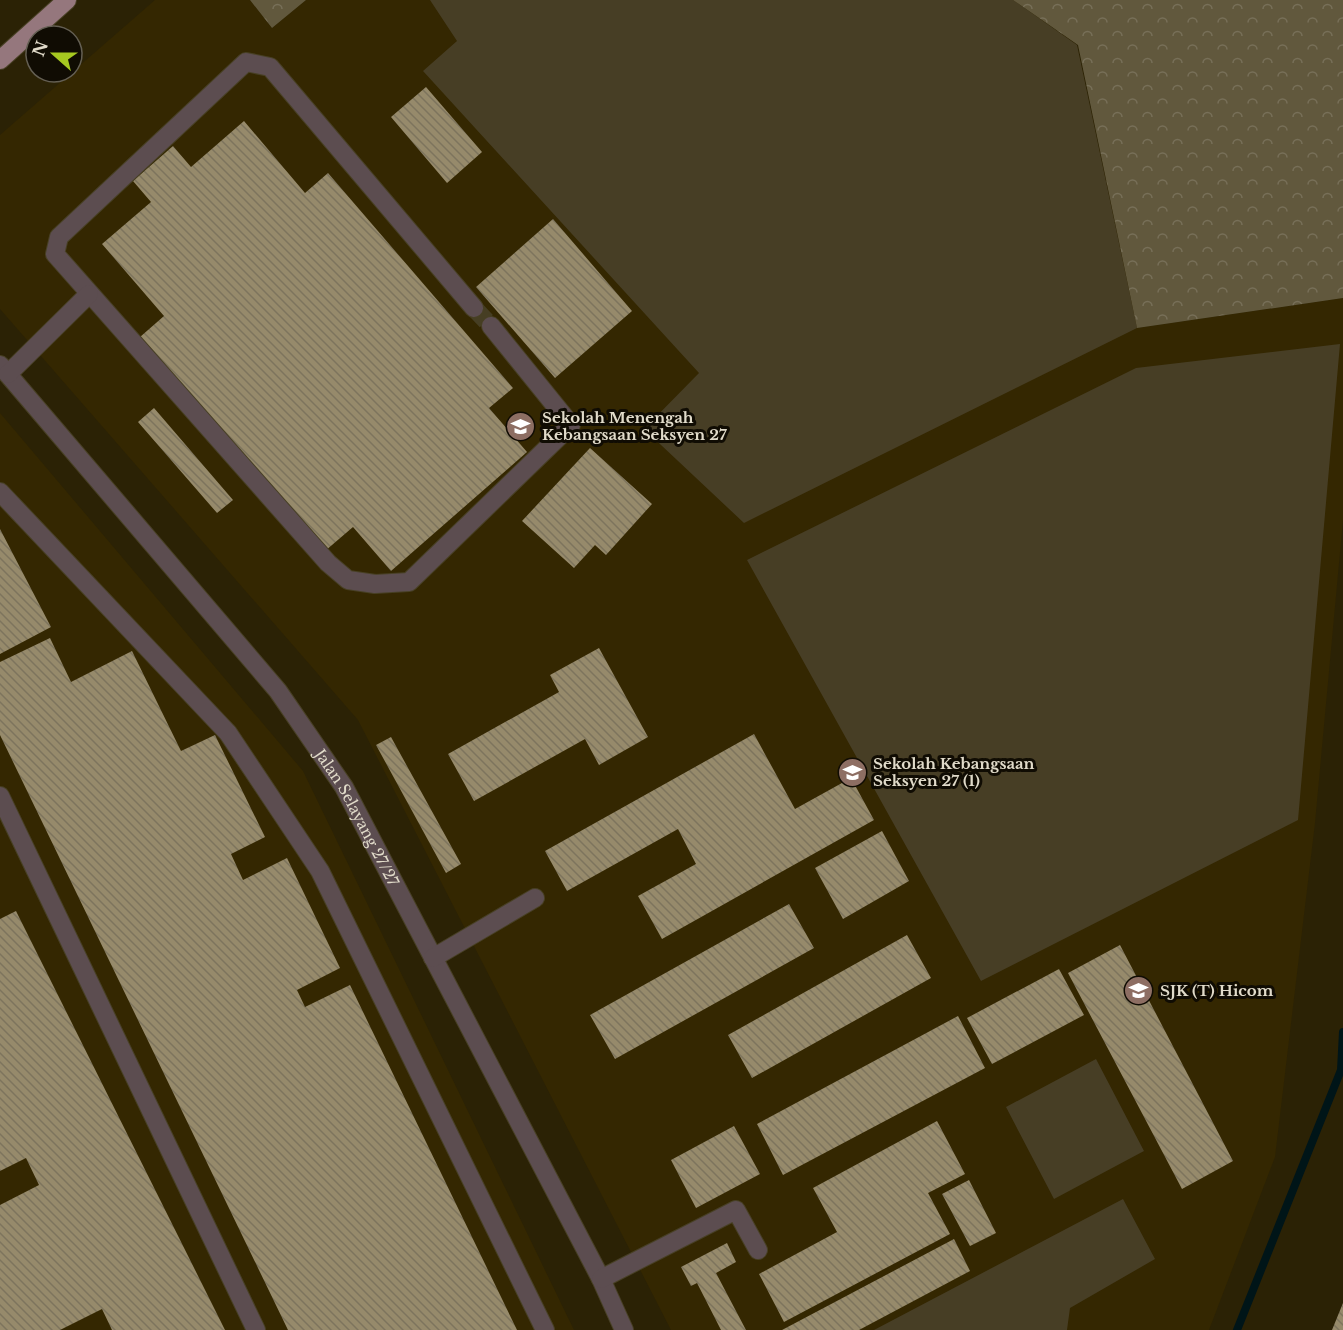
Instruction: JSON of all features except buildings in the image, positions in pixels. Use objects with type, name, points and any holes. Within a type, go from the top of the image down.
[{"type":"main road","points":[[0,60],[67,0]]},
{"type":"street","points":[[474,308],[270,66],[246,62],[58,237],[55,254],[328,563],[348,580],[375,584],[409,582],[571,425],[491,326]]},
{"type":"street","points":[[4,369],[89,294]]},
{"type":"street","name":"Jalan Selayang 27/27","points":[[4,369],[278,691],[344,787],[601,1279],[624,1330]]},
{"type":"street","points":[[0,492],[228,733],[320,871],[545,1330]]},
{"type":"street","points":[[0,796],[256,1330]]},
{"type":"street","points":[[433,958],[535,898]]},
{"type":"street","points":[[601,1279],[735,1210],[758,1250]]},
{"type":"shaded area","points":[[155,0],[250,0],[272,28],[306,0],[1013,0],[1077,45],[1137,328],[1343,298],[1343,520],[1315,823],[1275,1157],[1209,1330],[671,1330],[358,720],[0,309],[0,135],[59,84],[84,84],[84,62]]},
{"type":"shaded area","points":[[430,0],[1013,0],[1077,45],[1137,328],[744,523],[644,429],[699,373],[423,71],[457,41]]},
{"type":"shaded area","points":[[1340,344],[1298,820],[981,981],[747,560],[1136,368]]},
{"type":"shaded area","points":[[0,413],[303,771],[574,1330],[0,1330]]},
{"type":"shaded area","points":[[1096,1059],[1144,1151],[1054,1199],[1006,1107]]},
{"type":"shaded area","points":[[1123,1199],[1155,1259],[1070,1308],[1067,1330],[874,1330]]},
{"type":"green space","points":[[250,0],[306,0],[272,28]]},
{"type":"green space","points":[[1013,0],[1343,0],[1343,298],[1137,328],[1078,45]]},
{"type":"waterway","points":[[1237,1330],[1341,1070],[1343,1032]]},
{"type":"tunnel","points":[[474,308],[491,326]]},
{"type":"place","name":"Sekolah Menengah Kebangsaan Seksyen 27","points":[[521,426]]},
{"type":"place","name":"Sekolah Kebangsaan Seksyen 27 (1)","points":[[852,772]]},
{"type":"place","name":"SJK (T) Hicom","points":[[1139,990]]}]
